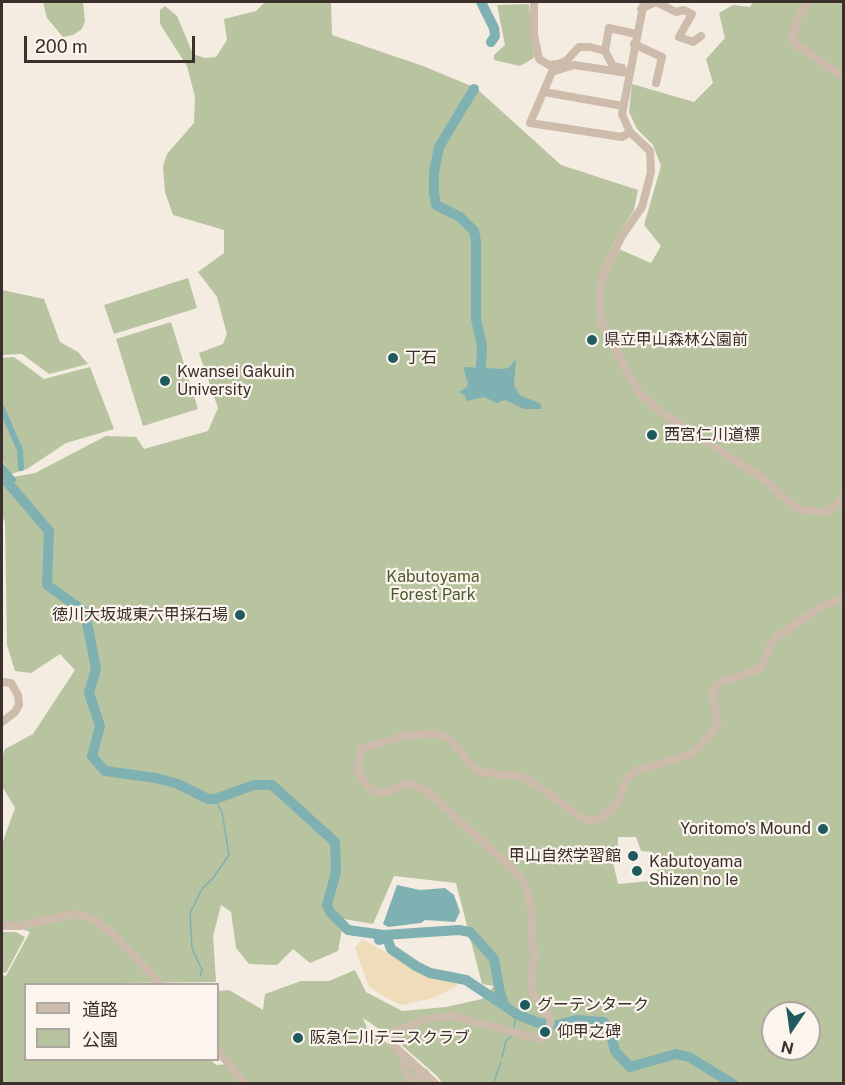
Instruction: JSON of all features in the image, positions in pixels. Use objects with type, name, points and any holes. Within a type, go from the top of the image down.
[{"type":"street","points":[[534,2],[534,35],[539,59],[549,65],[558,64],[566,61],[579,47],[590,46],[605,51]]},
{"type":"street","points":[[701,36],[693,42],[679,37],[692,14],[684,10],[676,12],[656,2],[642,5],[622,106],[622,119],[630,132],[650,151],[651,172],[642,207],[622,236],[603,274],[599,303],[602,324],[640,393],[658,410],[765,480],[797,509],[824,512],[839,504],[843,495]]},
{"type":"street","points":[[808,2],[797,20],[792,39],[798,46],[843,78]]},
{"type":"street","points":[[629,71],[613,66],[605,51],[609,28],[636,34]]},
{"type":"street","points":[[634,44],[662,57],[656,83]]},
{"type":"street","points":[[629,71],[574,65],[563,71],[552,72],[530,123],[622,137],[630,132]]},
{"type":"street","points":[[544,92],[622,106]]},
{"type":"street","points":[[436,1083],[393,1045],[392,1032],[436,1018],[459,1017],[540,1039],[547,1037],[550,1024],[531,986],[534,945],[530,899],[524,882],[479,836],[418,785],[409,783],[391,791],[379,793],[371,789],[360,776],[357,767],[361,749],[403,736],[436,733],[452,741],[472,766],[482,772],[521,777],[532,782],[582,818],[590,820],[601,818],[618,802],[624,784],[638,770],[694,753],[718,725],[713,696],[715,688],[721,682],[761,668],[771,644],[777,637],[823,605],[843,598]]},
{"type":"street","points":[[2,682],[11,683],[18,695],[19,705],[2,722]]},
{"type":"street","points":[[2,926],[20,926],[75,914],[92,918],[118,939],[159,983]]},
{"type":"street","points":[[219,1052],[245,1083]]},
{"type":"street","points":[[407,1059],[404,1065],[409,1077],[418,1078],[425,1073]]},
{"type":"green space","points":[[43,2],[83,2],[85,21],[82,29],[73,35],[63,37],[47,18]]},
{"type":"green space","name":"Kabutoyama Forest Park","points":[[265,2],[331,2],[332,35],[423,66],[476,88],[561,165],[638,190],[634,210],[612,246],[651,263],[661,246],[644,225],[661,166],[653,145],[637,129],[629,112],[632,84],[694,102],[713,83],[706,59],[725,38],[719,13],[733,5],[750,7],[753,2],[843,2],[843,1083],[442,1083],[398,1042],[363,1018],[369,1033],[389,1044],[404,1061],[431,1083],[2,1083],[2,975],[6,976],[30,932],[2,921],[2,844],[15,808],[2,786],[2,757],[5,749],[33,734],[75,670],[60,654],[31,673],[15,671],[7,645],[2,479],[35,473],[106,436],[136,437],[144,449],[208,431],[218,408],[199,353],[223,344],[227,334],[217,297],[198,272],[224,253],[224,230],[173,215],[165,192],[163,166],[167,154],[194,123],[195,97],[187,66],[160,24],[160,10],[165,6],[177,16],[193,54],[205,58],[216,57],[227,40],[224,19],[256,11]],"holes":[[[618,837],[636,837],[641,851],[653,852],[660,880],[618,884],[613,862],[614,853],[618,848]],[[394,876],[456,883],[482,984],[494,986],[482,999],[446,1007],[402,1011],[366,992],[355,970],[329,981],[301,981],[265,994],[263,1010],[229,990],[219,991],[219,1050],[230,1064],[216,1065],[212,1061],[24,1061],[24,983],[216,982],[213,936],[221,905],[231,912],[236,948],[249,964],[277,965],[293,949],[310,963],[338,951],[344,919],[373,924]]]},
{"type":"green space","points":[[529,4],[534,58],[520,66],[494,60],[494,55],[505,45],[497,5]]},
{"type":"green space","points":[[188,278],[197,308],[114,334],[104,305]]},
{"type":"green space","points":[[2,290],[44,299],[60,342],[78,352],[88,364],[49,374],[22,354],[2,355]]},
{"type":"green space","points":[[171,322],[198,409],[143,426],[116,339]]},
{"type":"green space","points":[[14,357],[44,379],[90,367],[114,429],[66,443],[27,469],[11,474],[2,461],[2,358]]},
{"type":"green space","points":[[2,932],[16,932],[25,937],[6,973],[2,972]]},
{"type":"sand","points":[[362,939],[416,969],[455,981],[457,986],[433,998],[402,1005],[390,1000],[369,987],[355,948]]},
{"type":"water","points":[[516,359],[514,385],[517,391],[521,396],[540,403],[542,409],[524,409],[505,400],[497,403],[484,397],[466,401],[465,395],[459,392],[467,387],[468,383],[463,367],[504,369]]},
{"type":"water","points":[[397,885],[420,890],[445,888],[454,895],[460,912],[455,922],[425,920],[421,923],[388,927],[383,924]]},
{"type":"waterway","points":[[481,2],[494,28],[495,36],[491,42]]},
{"type":"waterway","points":[[474,89],[439,147],[434,172],[434,193],[436,205],[460,217],[474,231],[476,319],[482,346],[481,368]]},
{"type":"waterway","points":[[2,409],[20,450],[21,468]]},
{"type":"waterway","points":[[2,467],[13,480]]},
{"type":"waterway","points":[[2,476],[49,531],[47,585],[85,612],[96,669],[89,693],[100,726],[92,756],[105,771],[156,778],[178,784],[208,799],[215,799],[254,785],[272,785],[335,842],[336,872],[327,905],[330,912],[348,930],[384,935],[459,930],[470,932],[494,959],[500,993],[505,1006],[516,1014],[539,1023],[558,1025],[576,1020],[604,1022],[610,1031],[615,1051],[630,1067],[676,1054],[689,1057],[733,1084]]},
{"type":"waterway","points":[[200,976],[202,970],[192,948],[190,913],[202,889],[229,855],[222,812],[215,799]]},
{"type":"waterway","points":[[379,940],[387,938],[391,949],[416,966],[430,973],[466,980],[505,1006]]},
{"type":"waterway","points":[[514,1028],[516,1014]]},
{"type":"waterway","points":[[502,1057],[506,1041],[513,1035]]},
{"type":"waterway","points":[[493,1084],[501,1062]]},
{"type":"place","name":"県立甲山森林公園前","points":[[592,340]]},
{"type":"place","name":"丁石","points":[[393,358]]},
{"type":"place","name":"Kwansei Gakuin University","points":[[165,381]]},
{"type":"place","name":"西宮仁川道標","points":[[652,435]]},
{"type":"place","name":"徳川大坂城東六甲採石場","points":[[240,615]]},
{"type":"place","name":"Yoritomo's Mound","points":[[823,829]]},
{"type":"place","name":"甲山自然学習館","points":[[633,856]]},
{"type":"place","name":"Kabutoyama Shizen no Ie","points":[[637,871]]},
{"type":"place","name":"グーテンターク","points":[[525,1005]]},
{"type":"place","name":"仰甲之碑","points":[[545,1032]]},
{"type":"place","name":"阪急仁川テニスクラブ","points":[[298,1038]]}]
